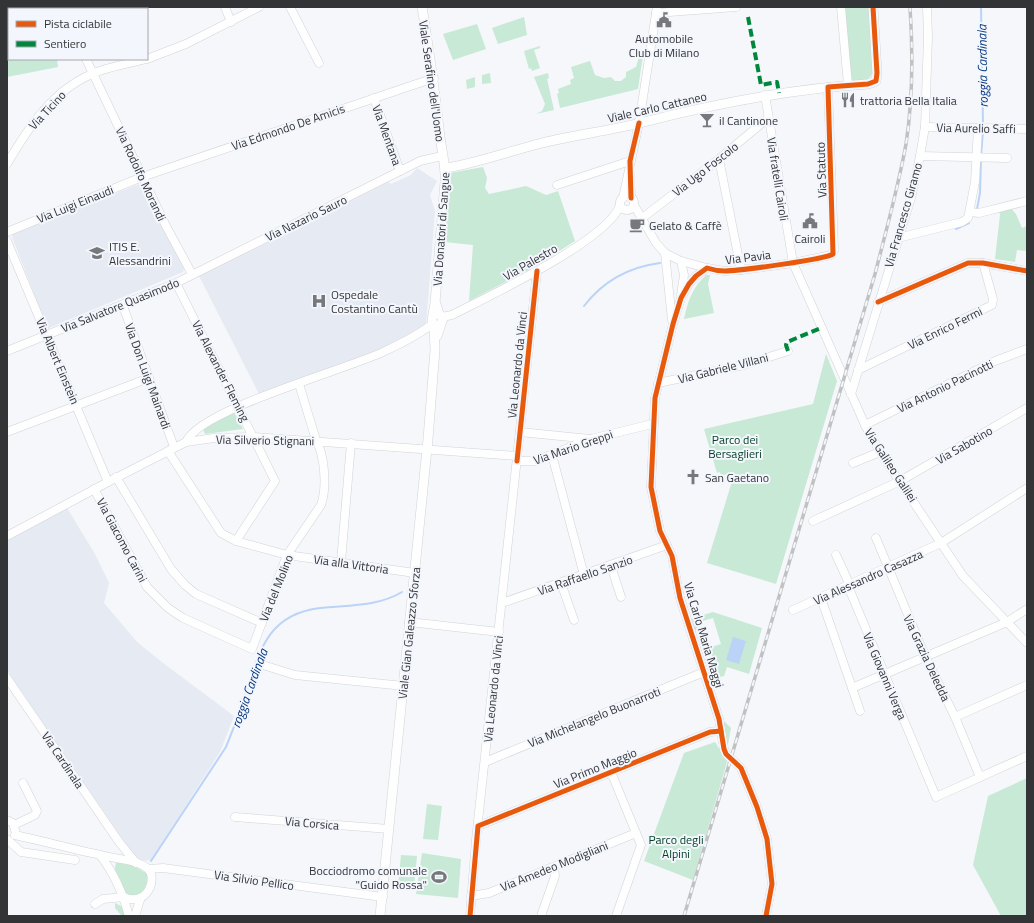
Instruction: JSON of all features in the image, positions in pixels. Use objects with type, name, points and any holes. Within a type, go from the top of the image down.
[{"type":"street","points":[[225,7],[230,22]]},
{"type":"street","name":"Via Ticino","points":[[148,59],[186,44],[259,7]]},
{"type":"street","points":[[290,7],[319,63]]},
{"type":"street","name":"Viale Serafino dell'Uomo","points":[[422,7],[434,78],[442,156]]},
{"type":"street","points":[[629,207],[630,161],[639,123],[657,10],[736,7]]},
{"type":"street","points":[[841,7],[848,85]]},
{"type":"street","name":"Viale Carlo Cattaneo","points":[[446,168],[542,143],[639,123],[704,106],[765,95],[828,87],[868,84],[876,81],[878,73],[873,7]]},
{"type":"street","name":"Via Francesco Giramo","points":[[851,394],[911,198],[920,156],[925,127],[928,37],[927,7]]},
{"type":"street","name":"Via Rodolfo Morandi","points":[[86,60],[142,176],[192,274]]},
{"type":"street","name":"Via Ticino","points":[[7,164],[30,127],[49,104],[67,88],[93,73],[143,60]]},
{"type":"street","name":"Via Edmondo De Amicis","points":[[142,176],[434,78]]},
{"type":"street","name":"Via Statuto","points":[[828,87],[833,254]]},
{"type":"street","name":"Via fratelli Cairoli","points":[[765,95],[793,263]]},
{"type":"street","name":"Via Mentana","points":[[374,98],[400,171]]},
{"type":"street","name":"Via Ugo Foscolo","points":[[629,207],[719,159],[768,118]]},
{"type":"street","name":"Via Aurelio Saffi","points":[[925,127],[1027,129]]},
{"type":"street","points":[[898,238],[962,222],[968,218],[975,182],[978,128]]},
{"type":"street","name":"Via Nazario Sauro","points":[[192,274],[420,161],[442,156]]},
{"type":"street","name":"Via Donatori di Sangue","points":[[438,319],[435,303],[446,168],[442,156]]},
{"type":"street","points":[[920,156],[1007,158]]},
{"type":"street","points":[[719,159],[741,270]]},
{"type":"street","points":[[557,185],[630,161]]},
{"type":"street","name":"Via Luigi Einaudi","points":[[7,232],[142,176]]},
{"type":"street","points":[[970,212],[978,213],[1027,201]]},
{"type":"street","name":"Via Pavia","points":[[629,207],[665,253],[681,261],[707,268],[724,271],[741,270],[793,263],[831,256],[833,254]]},
{"type":"street","name":"Via Palestro","points":[[186,442],[193,431],[238,406],[383,352],[438,319],[452,315],[537,271],[599,231],[629,207]]},
{"type":"street","name":"Via Albert Einstein","points":[[7,241],[108,482]]},
{"type":"street","name":"Via Carlo Maria Maggi","points":[[665,253],[673,324]]},
{"type":"street","name":"Via Carlo Maria Maggi","points":[[681,261],[684,275],[681,298],[658,383],[652,424],[653,460],[651,488],[660,531],[672,556],[680,598],[704,672],[721,731],[725,752],[741,768],[757,807],[767,839],[772,884],[766,916]]},
{"type":"street","name":"Via Galileo Galilei","points":[[793,263],[865,425],[880,452],[964,576],[1027,643]]},
{"type":"street","points":[[878,302],[961,266],[983,263],[1027,271]]},
{"type":"street","name":"Via Enrico Fermi","points":[[858,370],[992,304],[993,299],[983,263]]},
{"type":"street","name":"Via Carlo Maria Maggi","points":[[681,298],[696,276],[707,268]]},
{"type":"street","name":"Via Leonardo da Vinci","points":[[470,916],[478,826],[537,271]]},
{"type":"street","name":"Via Salvatore Quasimodo","points":[[7,350],[123,306],[176,283],[192,274]]},
{"type":"street","name":"Via Alexander Fleming","points":[[176,283],[275,481],[236,541]]},
{"type":"street","name":"Via Don Luigi Mainardi","points":[[123,306],[149,378],[171,449],[221,533],[236,541]]},
{"type":"street","name":"Viale Gian Galeazzo Sforza","points":[[380,916],[404,686],[438,319]]},
{"type":"street","name":"Via Antonio Pacinotti","points":[[865,425],[995,361],[1027,349]]},
{"type":"street","name":"Via Gabriele Villani","points":[[658,383],[744,365],[788,351]]},
{"type":"street","points":[[7,432],[149,378]]},
{"type":"street","name":"Via del Molino","points":[[252,649],[288,555],[321,505],[323,496],[324,476],[319,446],[299,384]]},
{"type":"street","name":"Via Sabotino","points":[[813,521],[900,482],[1027,408]]},
{"type":"street","name":"Via Mario Greppi","points":[[427,449],[536,461],[591,439],[652,424]]},
{"type":"street","points":[[520,432],[591,439]]},
{"type":"street","name":"Via Silverio Stignani","points":[[7,536],[186,442],[214,438],[254,437],[316,440],[427,449]]},
{"type":"street","points":[[341,562],[350,443]]},
{"type":"street","points":[[853,463],[880,452]]},
{"type":"street","points":[[552,455],[584,575]]},
{"type":"street","points":[[116,478],[170,569],[185,585],[196,594],[262,623]]},
{"type":"street","name":"Via Alessandro Casazza","points":[[794,610],[942,543],[1027,488]]},
{"type":"street","name":"Via Giacomo Carini","points":[[94,489],[147,587],[168,608],[182,618],[252,649]]},
{"type":"street","name":"Via Grazia Deledda","points":[[876,538],[887,563],[887,568],[926,658],[955,717],[980,777]]},
{"type":"street","name":"Via alla Vittoria","points":[[236,541],[288,555],[414,573]]},
{"type":"street","name":"Via Raffaello Sanzio","points":[[502,603],[611,566],[667,545]]},
{"type":"street","name":"Via Giovanni Verga","points":[[836,555],[848,581],[848,586],[884,676],[936,797],[980,777]]},
{"type":"street","points":[[611,566],[622,597]]},
{"type":"street","points":[[561,583],[574,620]]},
{"type":"street","points":[[821,598],[860,711]]},
{"type":"street","points":[[852,688],[884,676],[1007,622],[1027,610]]},
{"type":"street","points":[[409,622],[499,632]]},
{"type":"street","points":[[266,666],[295,675],[404,686]]},
{"type":"street","name":"Via Michelangelo Buonarroti","points":[[485,762],[704,672]]},
{"type":"street","name":"Via Cardinala","points":[[7,678],[119,842],[136,863]]},
{"type":"street","points":[[955,717],[1027,685]]},
{"type":"street","name":"Via Primo Maggio","points":[[478,826],[710,732],[721,731]]},
{"type":"street","points":[[980,777],[1027,756]]},
{"type":"street","points":[[611,772],[641,845],[616,916]]},
{"type":"street","points":[[14,825],[35,814],[37,811],[23,783]]},
{"type":"street","name":"Via Corsica","points":[[235,816],[389,829]]},
{"type":"street","points":[[7,820],[14,825]]},
{"type":"street","points":[[14,825],[14,834],[7,840],[21,852],[75,860]]},
{"type":"street","name":"Via Amedeo Modigliani","points":[[471,896],[489,892],[636,833]]},
{"type":"street","points":[[14,834],[100,855],[123,859],[136,863],[148,869],[152,873],[153,879],[145,896],[140,900],[131,901],[124,897],[103,899],[95,904]]},
{"type":"street","points":[[110,868],[112,861],[120,851],[119,842]]},
{"type":"street","points":[[100,855],[110,868],[124,897],[129,916]]},
{"type":"street","points":[[541,916],[555,876],[554,867]]},
{"type":"street","name":"Via Silvio Pellico","points":[[148,869],[163,868],[382,897]]},
{"type":"street","points":[[135,916],[140,900]]},
{"type":"shaded area","name":"Ospedale Costantino Cantù","points":[[417,168],[437,181],[430,195],[435,211],[426,325],[382,350],[259,394],[199,276],[388,182],[391,184],[411,175]]},
{"type":"shaded area","name":"ITIS E. Alessandrini","points":[[139,184],[142,185],[184,269],[183,272],[49,328],[47,327],[12,237],[13,234]]},
{"type":"shaded area","points":[[67,508],[95,554],[109,583],[104,603],[137,642],[234,716],[220,752],[151,860],[141,861],[135,857],[7,670],[7,541]]},
{"type":"green space","points":[[7,7],[47,7],[8,8],[8,60],[57,60],[58,67],[7,77]]},
{"type":"green space","points":[[845,7],[869,7],[873,73],[868,79],[854,81],[851,79]]},
{"type":"green space","points":[[524,17],[527,35],[498,44],[492,28]]},
{"type":"green space","points":[[477,24],[486,49],[453,60],[443,34]]},
{"type":"green space","points":[[540,46],[540,48],[534,50],[540,68],[532,71],[531,68],[529,69],[524,51]]},
{"type":"green space","points":[[643,55],[638,89],[560,108],[557,94],[559,93],[558,89],[571,84],[570,80],[574,78],[571,67],[590,61],[595,75],[604,78],[611,77],[615,81],[621,81],[626,77],[626,72],[636,67],[639,57]]},
{"type":"green space","points":[[490,73],[491,83],[482,84],[482,75]]},
{"type":"green space","points":[[548,73],[549,78],[547,79],[554,110],[536,114],[542,111],[545,104],[534,77]]},
{"type":"green space","points":[[475,77],[475,87],[467,89],[466,80]]},
{"type":"green space","points":[[483,167],[487,178],[485,188],[489,194],[526,186],[546,195],[558,191],[575,241],[534,267],[469,301],[473,245],[445,242],[450,173]]},
{"type":"green space","points":[[1010,207],[1016,214],[1022,228],[1027,226],[1027,251],[1017,250],[1015,262],[995,259],[1000,215],[999,209]]},
{"type":"green space","points":[[706,275],[710,275],[708,284],[714,313],[684,319],[691,295]]},
{"type":"green space","name":"Parco dei Bersaglieri","points":[[826,354],[837,381],[776,584],[707,563],[733,478],[730,473],[721,476],[720,472],[717,473],[704,429],[813,404]]},
{"type":"green space","points":[[234,412],[243,429],[205,434],[203,429]]},
{"type":"green space","points":[[713,612],[762,628],[749,674],[727,667],[724,676],[720,677],[709,648],[721,644],[713,618],[699,622],[701,629],[694,631],[690,619]]},
{"type":"green space","points":[[722,719],[731,728],[727,750]]},
{"type":"green space","name":"Parco degli Alpini","points":[[715,742],[727,762],[693,880],[644,861],[684,753]]},
{"type":"green space","points":[[1027,778],[1027,916],[1001,916],[973,865],[988,796]]},
{"type":"green space","points":[[427,804],[442,806],[438,840],[423,839]]},
{"type":"green space","name":"Bocciodromo comunale \"Guido Rossa\"","points":[[422,853],[461,859],[458,898],[416,894]]},
{"type":"green space","points":[[401,855],[417,856],[414,887],[398,886]]},
{"type":"green space","points":[[122,862],[136,867],[147,874],[149,884],[137,897],[127,895],[116,875],[116,863]]},
{"type":"green space","points":[[115,903],[123,907],[126,916],[122,916],[115,908]]},
{"type":"water","points":[[733,637],[746,641],[739,664],[726,660]]},
{"type":"waterway","name":"roggia Cardinala","points":[[981,7],[983,124]]},
{"type":"waterway","name":"roggia Cardinala","points":[[981,155],[983,131]]},
{"type":"waterway","name":"roggia Cardinala","points":[[977,209],[980,193],[981,160]]},
{"type":"waterway","name":"roggia Cardinala","points":[[956,229],[969,223]]},
{"type":"waterway","name":"roggia Cardinala","points":[[584,306],[600,289],[618,276],[638,268],[660,263]]},
{"type":"waterway","name":"roggia Cardinala","points":[[151,861],[226,747],[262,648],[269,636],[278,626],[289,618],[303,612],[320,608],[372,603],[392,597],[402,592]]},
{"type":"railway","points":[[684,916],[875,274],[892,209],[906,144],[910,110],[912,59],[910,7]]},
{"type":"marked path","points":[[748,17],[761,85],[777,82],[779,93]]},
{"type":"marked path","points":[[788,351],[786,345],[787,342],[821,328]]},
{"type":"cycle path","points":[[766,916],[772,884],[767,839],[757,807],[741,768],[726,754],[724,749],[719,719],[680,598],[672,556],[660,531],[651,487],[655,398],[673,324],[681,298],[689,284],[696,276],[707,268],[723,271],[747,269],[800,262],[833,254],[828,87],[868,84],[876,81],[877,73],[873,7]]},
{"type":"cycle path","points":[[631,198],[630,161],[639,123]]},
{"type":"cycle path","points":[[878,302],[968,263],[983,263],[1027,271]]},
{"type":"cycle path","points":[[517,461],[537,271]]},
{"type":"cycle path","points":[[470,916],[478,826],[710,732],[721,731]]},
{"type":"place","name":"Automobile Club di Milano","points":[[664,20]]},
{"type":"place","name":"trattoria Bella Italia","points":[[848,100]]},
{"type":"place","name":"il Cantinone","points":[[707,120]]},
{"type":"place","name":"Cairoli","points":[[810,221]]},
{"type":"place","name":"Gelato & Caffè","points":[[637,225]]},
{"type":"place","name":"ITIS E. Alessandrini","points":[[97,253]]},
{"type":"place","name":"Ospedale Costantino Cantù","points":[[319,301]]},
{"type":"place","name":"San Gaetano","points":[[693,477]]},
{"type":"place","name":"Bocciodromo comunale \"Guido Rossa\"","points":[[439,877]]}]
